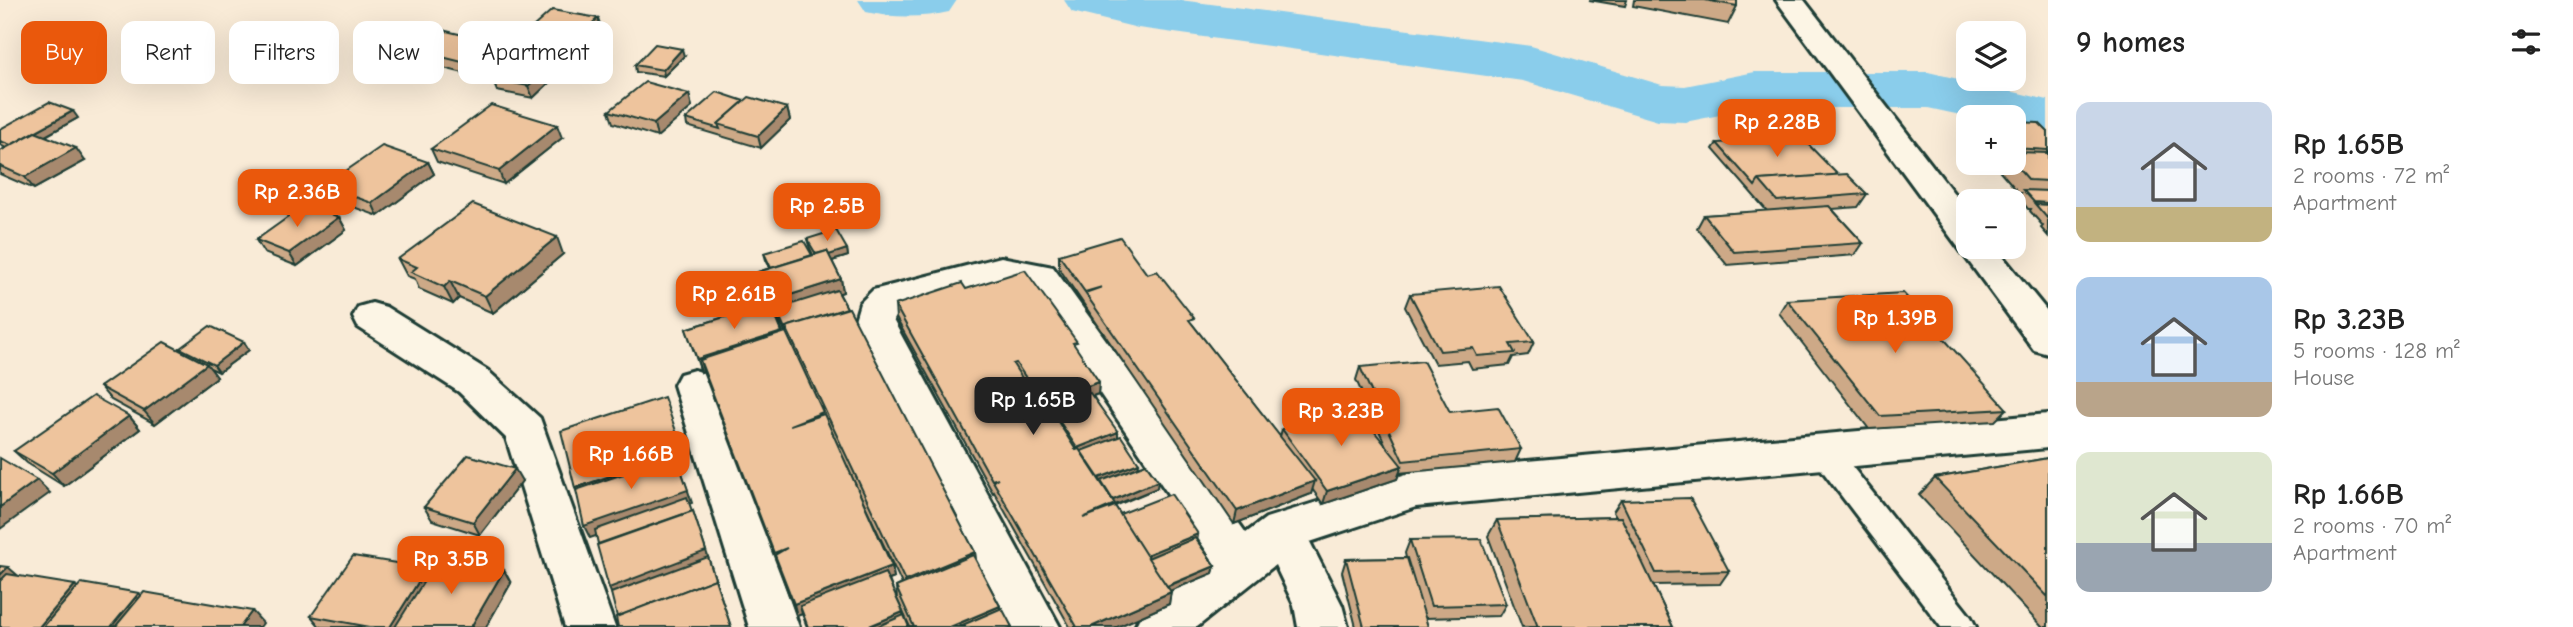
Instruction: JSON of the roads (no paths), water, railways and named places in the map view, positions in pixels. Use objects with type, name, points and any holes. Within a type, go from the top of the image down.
[{"type":"main road","points":[[1790,0],[1956,221]]},
{"type":"main road","points":[[1985,259],[2048,340]]},
{"type":"main road","points":[[1035,627],[874,320],[874,313],[886,299],[1001,270],[1040,276],[1241,564]]},
{"type":"main road","points":[[372,317],[473,381],[524,430],[590,627]]},
{"type":"main road","points":[[694,385],[774,627]]},
{"type":"main road","points":[[1160,627],[1282,532],[1416,489],[2048,431]]},
{"type":"main road","points":[[1282,532],[1318,605],[1323,627]]},
{"type":"lane","points":[[1825,453],[1960,627]]},
{"type":"waterway","points":[[885,0],[930,0]]},
{"type":"waterway","points":[[1091,0],[1138,11],[1531,64],[1658,103],[1685,104],[1755,90],[1928,90],[1999,105],[2048,120]]}]
